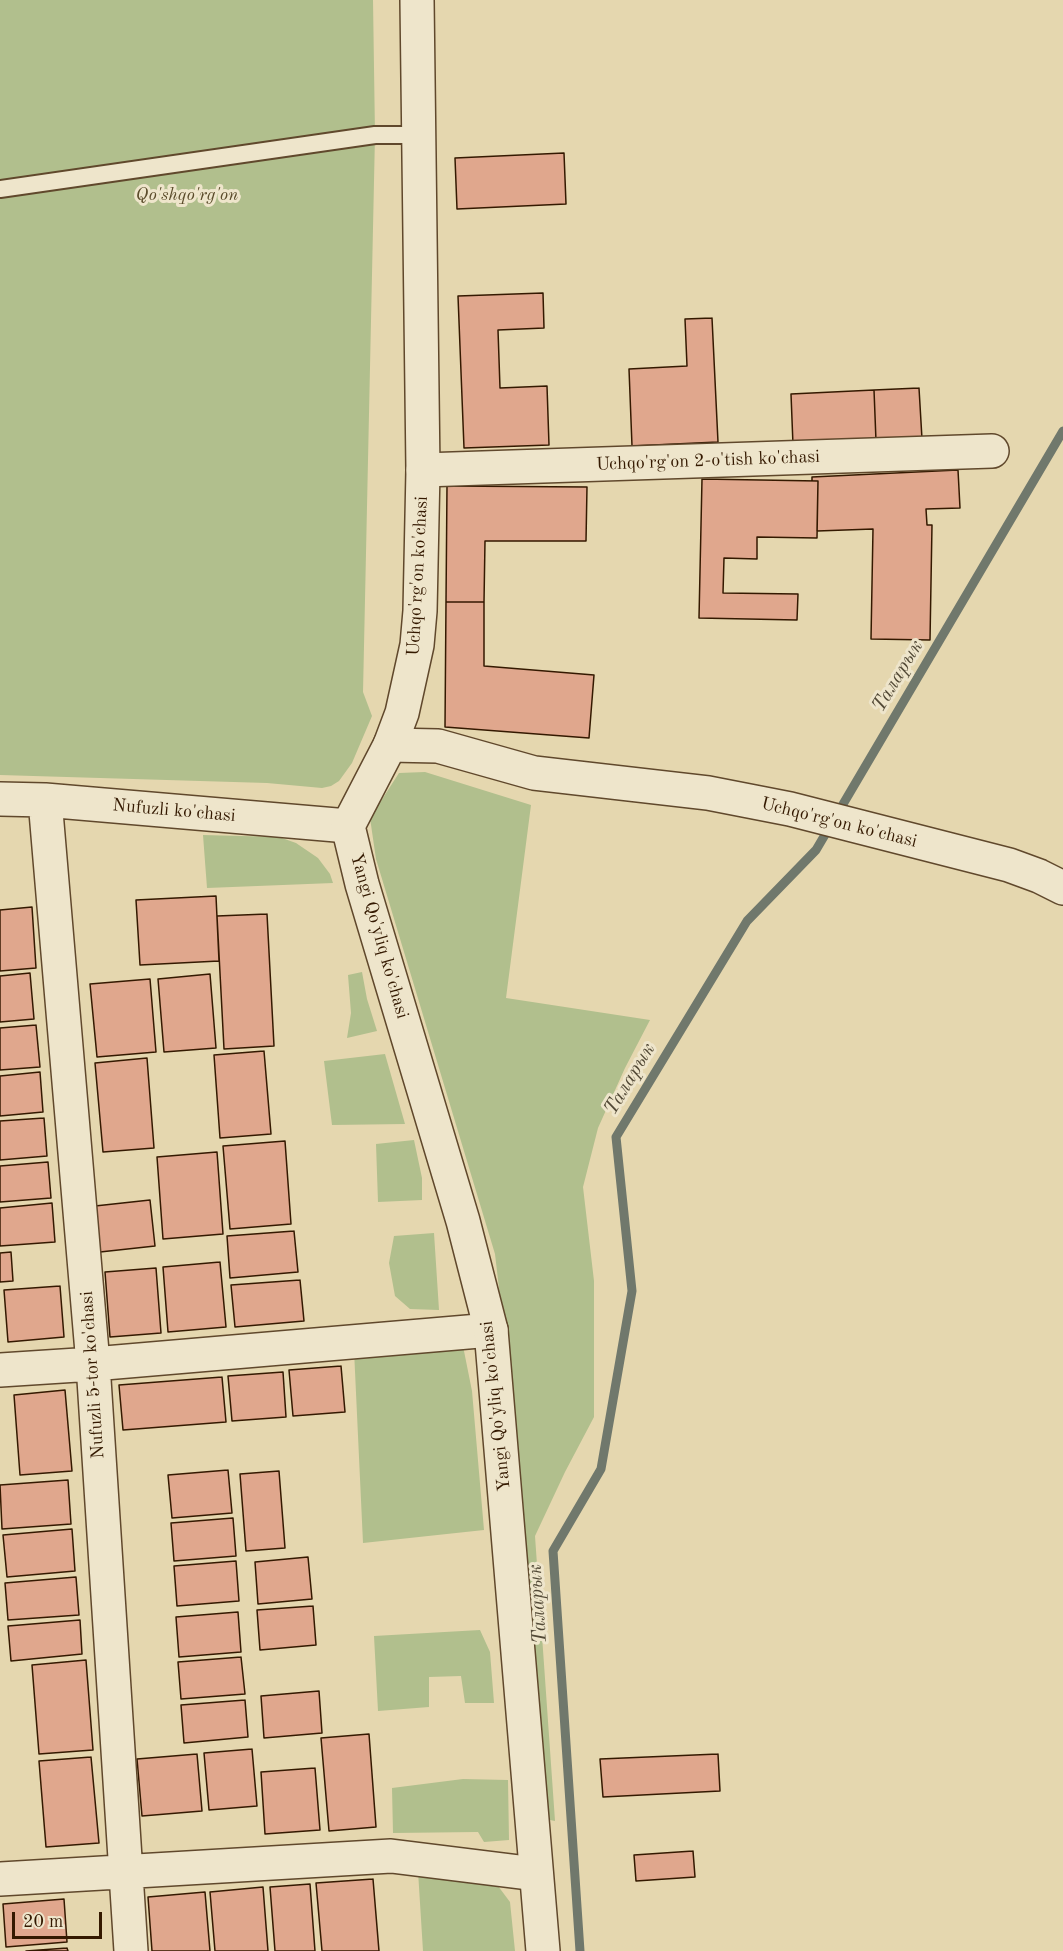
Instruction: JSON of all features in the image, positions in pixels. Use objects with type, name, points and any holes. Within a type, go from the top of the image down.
[{"type":"street","name":"Uchqo'rg'on ko'chasi","points":[[417,0],[423,470],[420,611],[417,645],[402,713],[390,745],[438,746],[534,773],[708,793],[790,809],[1010,865],[1040,876],[1063,888]]},
{"type":"street","name":"Uchqo'rg'on 2-o'tish ko'chasi","points":[[423,470],[992,451]]},
{"type":"street","points":[[348,826],[390,745]]},
{"type":"street","name":"Nufuzli ko'chasi","points":[[0,799],[45,800],[348,826]]},
{"type":"street","name":"Nufuzli 5-tor ko'chasi","points":[[45,800],[93,1364],[124,1871],[131,1951]]},
{"type":"street","name":"Yangi Qo'yliq ko'chasi","points":[[348,826],[362,884],[460,1211],[491,1330],[543,1951]]},
{"type":"street","points":[[0,1370],[491,1330]]},
{"type":"street","points":[[0,1880],[391,1856],[536,1874]]},
{"type":"lane","points":[[0,189],[375,135],[418,135]]},
{"type":"green space","name":"Qo'shqo'rg'on","points":[[0,0],[373,0],[375,135],[363,692],[372,716],[352,763],[339,781],[331,786],[322,788],[267,783],[0,775]]},
{"type":"green space","points":[[425,772],[531,805],[506,998],[650,1020],[598,1128],[583,1187],[594,1281],[594,1417],[535,1536],[555,1821],[545,1819],[511,1391],[495,1254],[376,859],[370,818],[399,773]]},
{"type":"green space","points":[[203,835],[279,837],[296,843],[318,858],[330,874],[333,883],[207,888]]},
{"type":"green space","points":[[362,972],[367,999],[377,1031],[347,1038],[351,1013],[348,975]]},
{"type":"green space","points":[[385,1054],[405,1124],[332,1125],[324,1061]]},
{"type":"green space","points":[[414,1140],[422,1178],[422,1200],[378,1202],[376,1144]]},
{"type":"green space","points":[[434,1233],[439,1310],[410,1309],[395,1296],[389,1263],[394,1236]]},
{"type":"green space","points":[[462,1341],[472,1391],[484,1530],[363,1543],[354,1350]]},
{"type":"green space","points":[[480,1630],[490,1652],[494,1703],[465,1703],[461,1676],[429,1677],[429,1707],[378,1711],[374,1636]]},
{"type":"green space","points":[[463,1779],[508,1780],[509,1840],[484,1842],[478,1832],[393,1833],[392,1788]]},
{"type":"green space","points":[[418,1871],[492,1878],[510,1902],[515,1951],[423,1951]]},
{"type":"building","points":[[564,153],[566,204],[457,209],[455,158]]},
{"type":"building","points":[[543,293],[544,328],[498,330],[500,388],[547,386],[549,445],[464,448],[458,296]]},
{"type":"building","points":[[712,318],[718,442],[632,446],[629,369],[687,366],[685,319]]},
{"type":"building","points":[[919,388],[922,439],[876,441],[874,390]]},
{"type":"building","points":[[874,390],[876,441],[793,445],[791,394]]},
{"type":"building","points":[[958,470],[960,508],[926,509],[927,525],[932,525],[930,640],[871,639],[873,529],[817,531],[818,481],[812,481],[812,477]]},
{"type":"building","points":[[702,479],[818,481],[817,538],[757,537],[757,559],[724,558],[723,593],[798,594],[797,620],[699,618]]},
{"type":"building","points":[[447,486],[587,487],[586,541],[485,541],[484,602],[446,602]]},
{"type":"building","points":[[446,602],[484,602],[484,666],[594,675],[589,738],[445,727]]},
{"type":"building","points":[[216,896],[219,961],[140,965],[136,900]]},
{"type":"building","points":[[32,907],[36,968],[0,971],[0,910]]},
{"type":"building","points":[[267,914],[274,1046],[224,1049],[217,916]]},
{"type":"building","points":[[30,973],[34,1019],[0,1022],[0,976]]},
{"type":"building","points":[[210,974],[216,1048],[164,1052],[158,979]]},
{"type":"building","points":[[150,979],[156,1052],[97,1057],[90,984]]},
{"type":"building","points":[[36,1025],[40,1067],[0,1070],[0,1028]]},
{"type":"building","points":[[264,1051],[271,1134],[220,1138],[214,1055]]},
{"type":"building","points":[[147,1058],[154,1148],[103,1152],[95,1063]]},
{"type":"building","points":[[40,1072],[43,1112],[0,1116],[0,1076]]},
{"type":"building","points":[[44,1118],[47,1156],[0,1160],[0,1121]]},
{"type":"building","points":[[285,1141],[291,1224],[230,1229],[223,1146]]},
{"type":"building","points":[[217,1152],[223,1234],[163,1239],[157,1157]]},
{"type":"building","points":[[48,1162],[51,1198],[0,1202],[0,1166]]},
{"type":"building","points":[[150,1200],[155,1246],[100,1252],[95,1206]]},
{"type":"building","points":[[52,1203],[55,1242],[0,1246],[0,1208]]},
{"type":"building","points":[[294,1231],[298,1272],[230,1278],[227,1236]]},
{"type":"building","points":[[11,1252],[13,1281],[0,1282],[0,1253]]},
{"type":"building","points":[[220,1262],[226,1327],[168,1332],[163,1267]]},
{"type":"building","points":[[156,1268],[161,1333],[110,1337],[105,1272]]},
{"type":"building","points":[[300,1280],[304,1321],[235,1327],[231,1285]]},
{"type":"building","points":[[60,1286],[64,1337],[8,1342],[4,1290]]},
{"type":"building","points":[[341,1366],[345,1412],[293,1416],[289,1370]]},
{"type":"building","points":[[283,1372],[286,1417],[232,1421],[228,1376]]},
{"type":"building","points":[[222,1377],[226,1422],[123,1430],[119,1385]]},
{"type":"building","points":[[65,1390],[72,1471],[20,1475],[14,1395]]},
{"type":"building","points":[[228,1470],[232,1513],[172,1518],[168,1475]]},
{"type":"building","points":[[279,1471],[285,1548],[246,1551],[240,1474]]},
{"type":"building","points":[[68,1480],[71,1524],[2,1529],[0,1485]]},
{"type":"building","points":[[233,1518],[236,1556],[174,1561],[171,1523]]},
{"type":"building","points":[[72,1529],[75,1571],[7,1577],[3,1535]]},
{"type":"building","points":[[308,1557],[312,1599],[258,1604],[255,1562]]},
{"type":"building","points":[[236,1561],[239,1601],[177,1606],[174,1566]]},
{"type":"building","points":[[76,1577],[79,1615],[8,1620],[5,1583]]},
{"type":"building","points":[[313,1606],[316,1645],[260,1650],[257,1610]]},
{"type":"building","points":[[238,1612],[241,1652],[179,1657],[176,1617]]},
{"type":"building","points":[[80,1620],[82,1654],[11,1661],[8,1626]]},
{"type":"building","points":[[241,1657],[245,1694],[181,1699],[178,1662]]},
{"type":"building","points":[[86,1660],[93,1750],[39,1754],[32,1665]]},
{"type":"building","points":[[319,1691],[322,1733],[264,1738],[261,1696]]},
{"type":"building","points":[[245,1700],[248,1737],[184,1743],[181,1705]]},
{"type":"building","points":[[369,1734],[376,1827],[329,1831],[321,1738]]},
{"type":"building","points":[[252,1749],[257,1806],[209,1810],[204,1753]]},
{"type":"building","points":[[197,1754],[202,1811],[142,1816],[137,1759]]},
{"type":"building","points":[[718,1754],[720,1791],[603,1797],[600,1759]]},
{"type":"building","points":[[91,1757],[99,1843],[46,1847],[39,1761]]},
{"type":"building","points":[[315,1768],[320,1830],[265,1834],[261,1772]]},
{"type":"building","points":[[693,1851],[695,1877],[636,1881],[634,1855]]},
{"type":"building","points":[[373,1879],[379,1951],[322,1951],[316,1883]]},
{"type":"building","points":[[310,1884],[315,1951],[275,1951],[270,1887]]},
{"type":"building","points":[[263,1887],[268,1951],[215,1951],[210,1892]]},
{"type":"building","points":[[205,1892],[210,1951],[152,1951],[148,1897]]},
{"type":"building","points":[[64,1899],[67,1942],[6,1947],[3,1904]]},
{"type":"building","points":[[67,1948],[68,1951],[26,1951]]},
{"type":"waterway","name":"Таларык","points":[[580,1951],[553,1551],[601,1469],[632,1291],[616,1137],[747,921],[816,850],[1063,431]]}]
